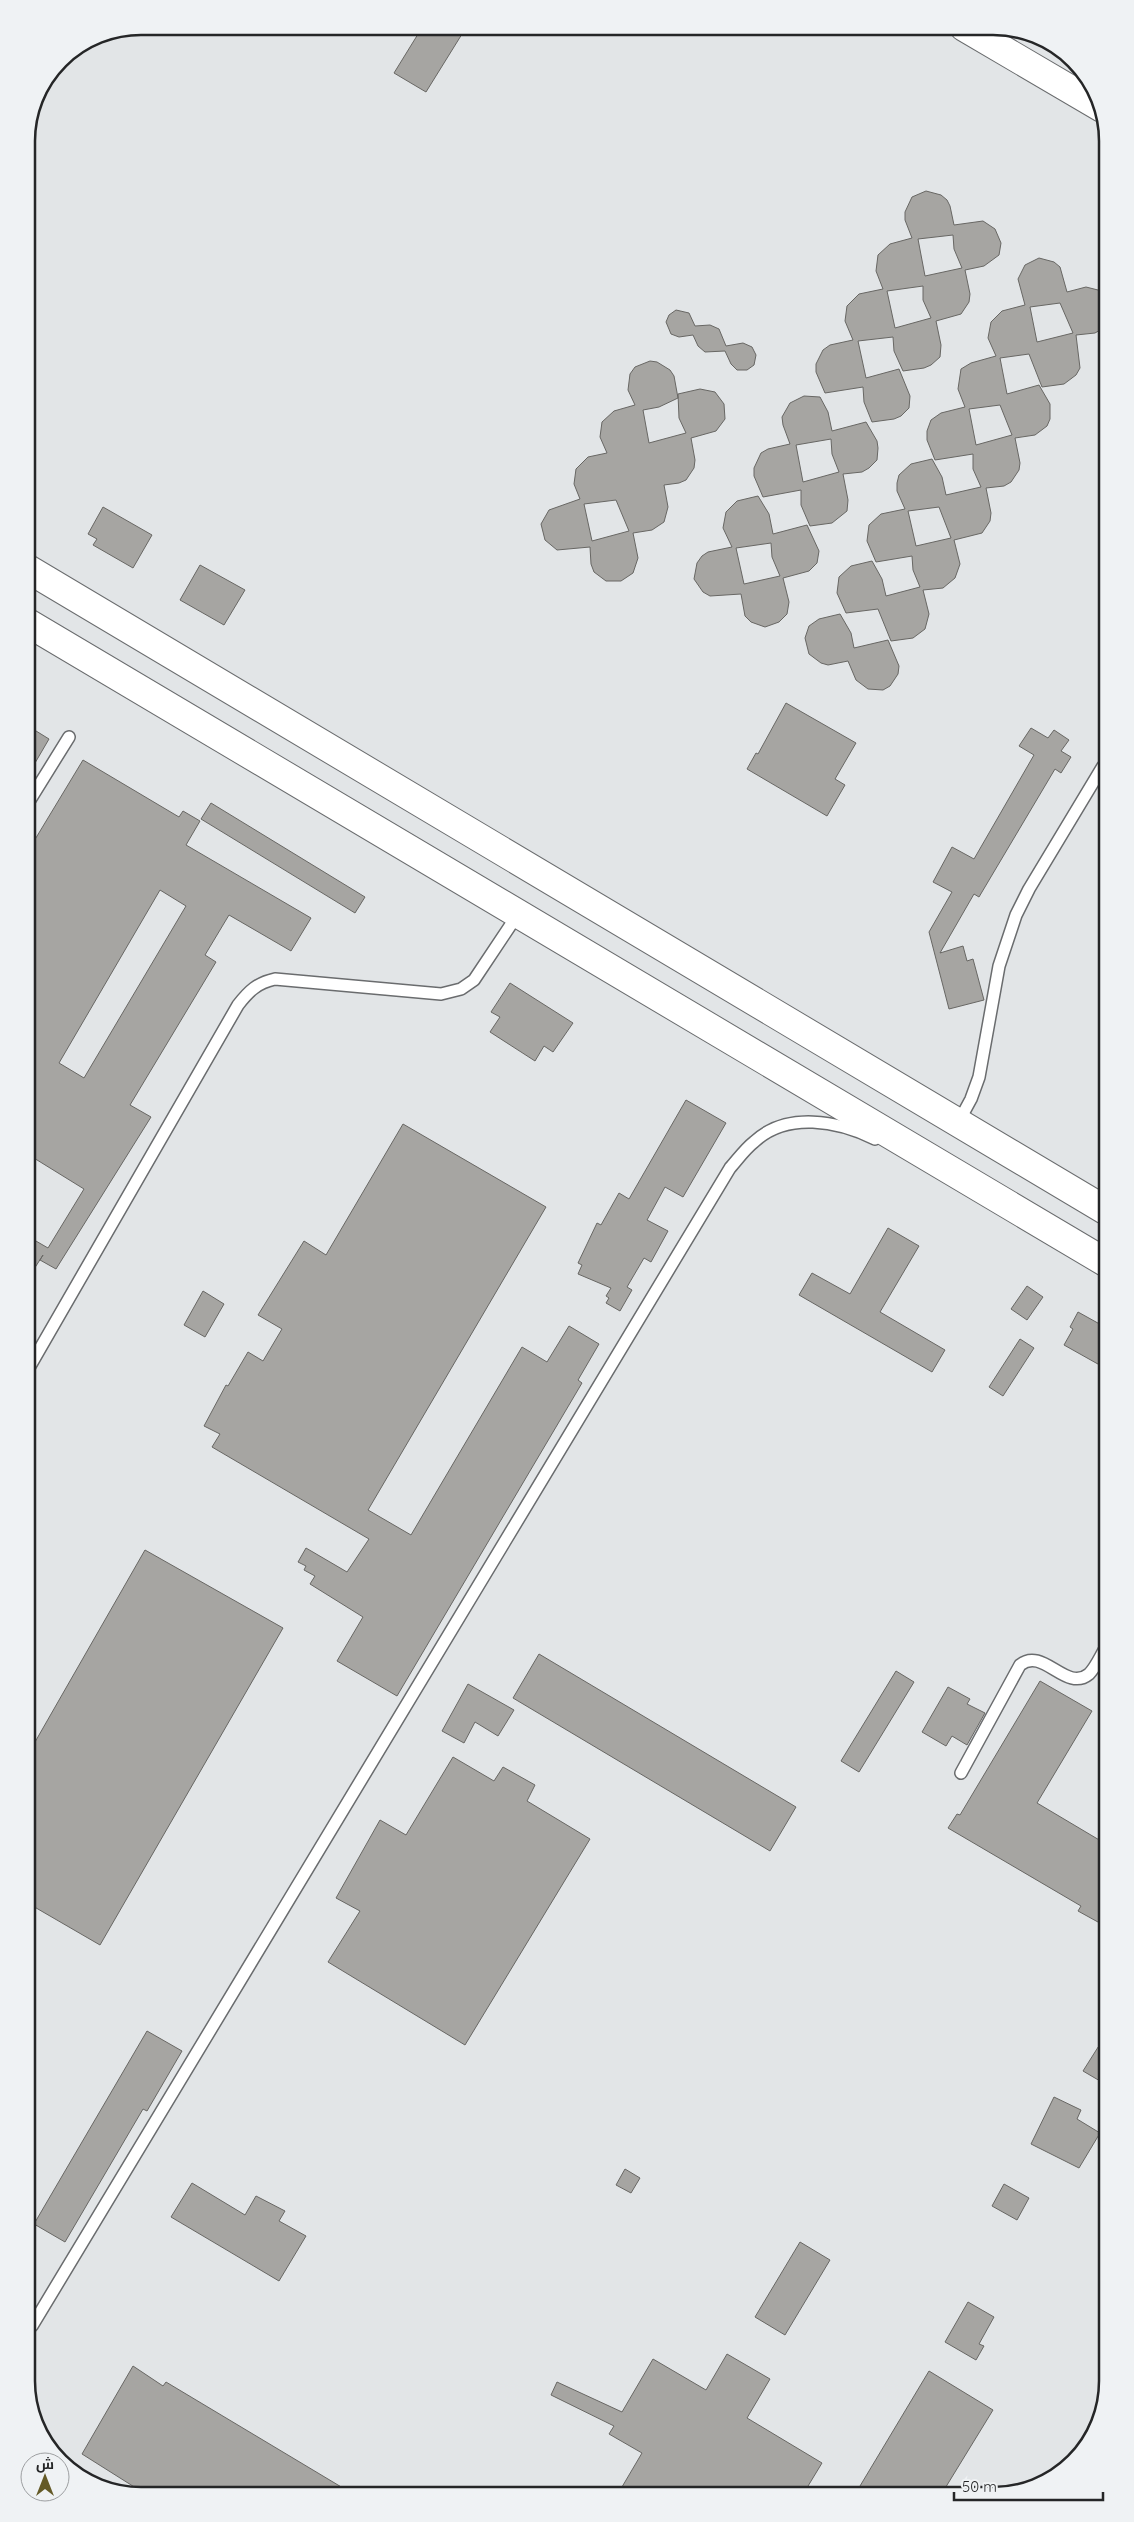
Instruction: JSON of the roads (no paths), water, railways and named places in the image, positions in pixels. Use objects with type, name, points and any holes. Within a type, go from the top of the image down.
[{"type":"street","points":[[979,35],[1091,101]]},
{"type":"street","points":[[35,573],[1099,1207]]},
{"type":"street","points":[[35,626],[1099,1258]]},
{"type":"lane","points":[[35,793],[69,737]]},
{"type":"lane","points":[[958,1122],[971,1099],[979,1077],[999,966],[1016,915],[1029,888],[1099,773]]},
{"type":"lane","points":[[35,1357],[238,1005],[250,989],[262,982],[275,979],[441,994],[461,989],[474,980],[518,914]]},
{"type":"lane","points":[[35,2321],[730,1168],[755,1141],[780,1126],[808,1121],[840,1126],[871,1137],[971,1183]]},
{"type":"lane","points":[[961,1773],[1020,1665],[1024,1661],[1035,1660],[1066,1676],[1078,1678],[1089,1674],[1099,1658]]}]
